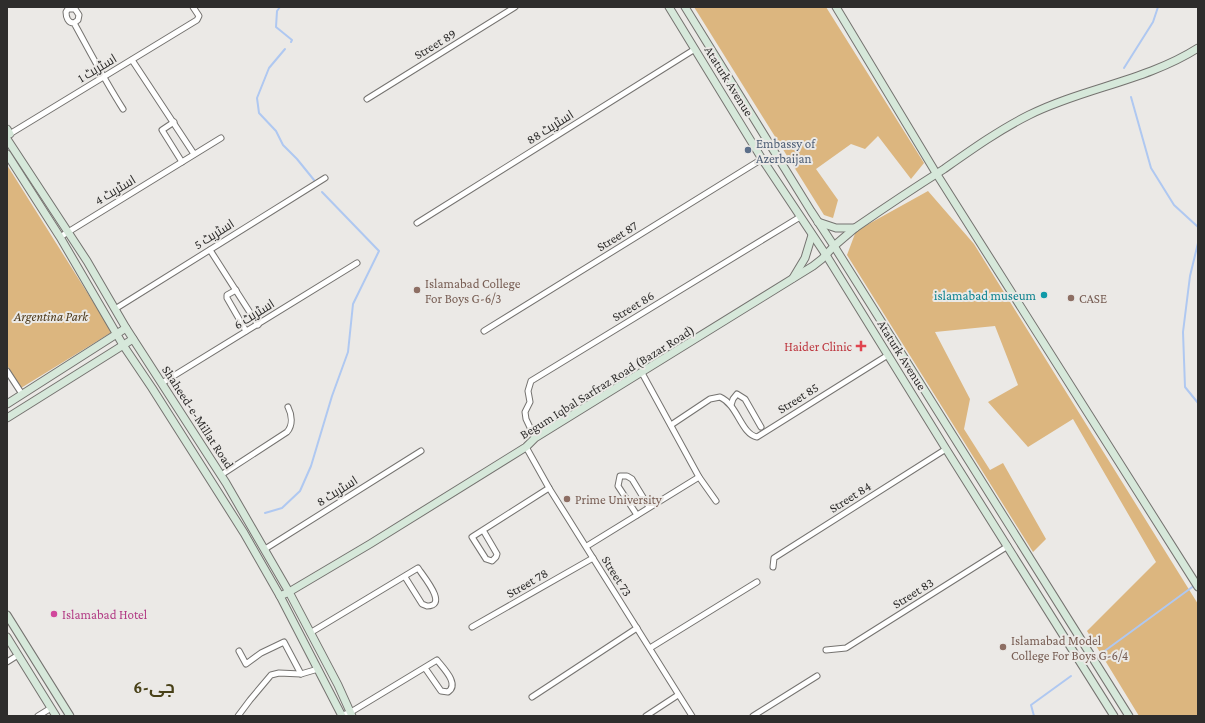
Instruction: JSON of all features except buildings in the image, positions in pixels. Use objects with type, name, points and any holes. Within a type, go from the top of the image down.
[{"type":"street","name":"اسٹریٹ 1","points":[[8,134],[199,18],[193,7]]},
{"type":"street","name":"Street 89","points":[[366,98],[515,7]]},
{"type":"street","name":"Ataturk Avenue","points":[[669,7],[762,159],[826,255],[1114,716]]},
{"type":"street","name":"Ataturk Avenue","points":[[685,7],[1128,716]]},
{"type":"street","points":[[836,7],[936,174],[1198,585]]},
{"type":"street","points":[[74,23],[95,59],[103,77],[123,108]]},
{"type":"street","name":"Begum Iqbal Sarfraz Road (Bazar Road)","points":[[280,596],[290,592],[370,544],[526,447],[535,438],[814,266],[834,246],[856,228],[999,132],[1029,115],[1056,103],[1147,73],[1173,62],[1198,48]]},
{"type":"street","name":"اسٹریٹ 88","points":[[417,223],[695,49]]},
{"type":"street","points":[[132,60],[194,154]]},
{"type":"street","points":[[174,122],[162,130],[182,162]]},
{"type":"street","name":"Shaheed-e-Millat Road","points":[[8,134],[126,328],[226,483],[290,592],[310,633],[323,655],[351,714]]},
{"type":"street","name":"اسٹریٹ 4","points":[[60,237],[221,138]]},
{"type":"street","name":"Shaheed-e-Millat Road","points":[[7,154],[60,237],[116,334],[217,489],[254,550],[280,596],[342,715]]},
{"type":"street","name":"Street 87","points":[[484,331],[762,159]]},
{"type":"street","name":"اسٹریٹ 5","points":[[115,308],[325,178]]},
{"type":"street","name":"Street 86","points":[[535,438],[526,419],[525,412],[530,402],[528,391],[531,381],[800,217]]},
{"type":"street","points":[[818,222],[836,228],[856,228]]},
{"type":"street","points":[[792,280],[805,258],[812,235]]},
{"type":"street","points":[[210,250],[258,324]]},
{"type":"street","name":"اسٹریٹ 6","points":[[162,383],[357,264]]},
{"type":"street","points":[[236,290],[227,295],[227,298],[246,331]]},
{"type":"street","points":[[7,404],[126,328]]},
{"type":"street","points":[[7,418],[133,339]]},
{"type":"street","name":"Street 85","points":[[731,405],[748,433],[757,437],[888,355]]},
{"type":"street","points":[[69,364],[76,375]]},
{"type":"street","points":[[7,371],[22,394]]},
{"type":"street","points":[[642,373],[699,477],[716,500]]},
{"type":"street","points":[[671,425],[710,399],[720,397],[731,405],[737,394],[745,399],[761,427]]},
{"type":"street","points":[[221,475],[287,432],[291,424],[291,415],[288,407]]},
{"type":"street","name":"Street 73","points":[[526,447],[549,488],[587,546],[593,558],[692,716]]},
{"type":"street","name":"Street 84","points":[[773,567],[774,558],[946,449]]},
{"type":"street","name":"اسٹریٹ 8","points":[[265,549],[421,451]]},
{"type":"street","points":[[637,515],[618,486],[620,476],[627,476],[632,479],[649,507]]},
{"type":"street","points":[[587,546],[699,477]]},
{"type":"street","points":[[217,489],[226,483]]},
{"type":"street","points":[[483,530],[497,554],[496,558],[492,561],[486,559],[472,537],[483,530],[549,488]]},
{"type":"street","name":"Street 83","points":[[826,650],[846,648],[1008,546]]},
{"type":"street","name":"Street 78","points":[[472,627],[593,558]]},
{"type":"street","points":[[1022,569],[1032,562]]},
{"type":"street","points":[[310,633],[418,568],[436,595],[436,602],[426,606],[422,604],[405,577]]},
{"type":"street","points":[[650,648],[757,582]]},
{"type":"street","points":[[7,614],[70,716]]},
{"type":"street","points":[[532,697],[637,628]]},
{"type":"street","points":[[7,637],[56,716]]},
{"type":"street","points":[[238,651],[246,664],[284,642],[301,674]]},
{"type":"street","points":[[7,662],[18,655]]},
{"type":"street","points":[[342,715],[351,714],[437,660],[452,682],[453,686],[451,690],[448,692],[441,691],[425,668]]},
{"type":"street","points":[[238,716],[271,675],[279,673],[301,674],[318,669]]},
{"type":"street","points":[[753,716],[817,676]]},
{"type":"street","points":[[646,716],[678,695]]},
{"type":"street","points":[[38,716],[51,708]]},
{"type":"green space","points":[[694,7],[826,7],[924,163],[911,179],[878,136],[865,149],[851,144],[816,169],[838,200],[833,218],[824,215]]},
{"type":"green space","name":"Argentina Park","points":[[7,165],[112,332],[21,388],[7,365]]},
{"type":"green space","points":[[928,191],[974,244],[1198,604],[1198,716],[1139,716],[1087,631],[1156,562],[1073,419],[1028,447],[988,402],[1018,385],[995,326],[935,332],[970,399],[964,429],[990,470],[1003,463],[1046,539],[1033,552],[847,255],[856,231]]},
{"type":"waterway","points":[[280,7],[277,11],[276,27],[292,40],[291,42]]},
{"type":"waterway","points":[[1124,68],[1153,22],[1158,7]]},
{"type":"waterway","points":[[285,49],[269,68],[257,98],[259,113],[276,131],[283,145],[314,180]]},
{"type":"waterway","points":[[1131,97],[1151,168],[1174,205],[1198,227]]},
{"type":"waterway","points":[[265,513],[282,508],[300,491],[311,466],[332,396],[348,352],[353,304],[379,251],[322,192]]},
{"type":"waterway","points":[[1198,243],[1190,276],[1183,332],[1185,387],[1198,403]]},
{"type":"waterway","points":[[1095,658],[1195,585]]},
{"type":"waterway","points":[[1034,716],[1031,705],[1071,676]]},
{"type":"place","name":"Embassy of Azerbaijan","points":[[748,150]]},
{"type":"place","name":"Islamabad College For Boys G-6/3","points":[[417,290]]},
{"type":"place","name":"islamabad museum","points":[[1044,295]]},
{"type":"place","name":"CASE","points":[[1071,298]]},
{"type":"place","name":"Haider Clinic","points":[[861,346]]},
{"type":"place","name":"Prime University","points":[[567,499]]},
{"type":"place","name":"Islamabad Hotel","points":[[54,614]]},
{"type":"place","name":"Islamabad Model College For Boys G-6/4","points":[[1003,647]]},
{"type":"district","name":"جی-6","points":[[154,687]]}]
